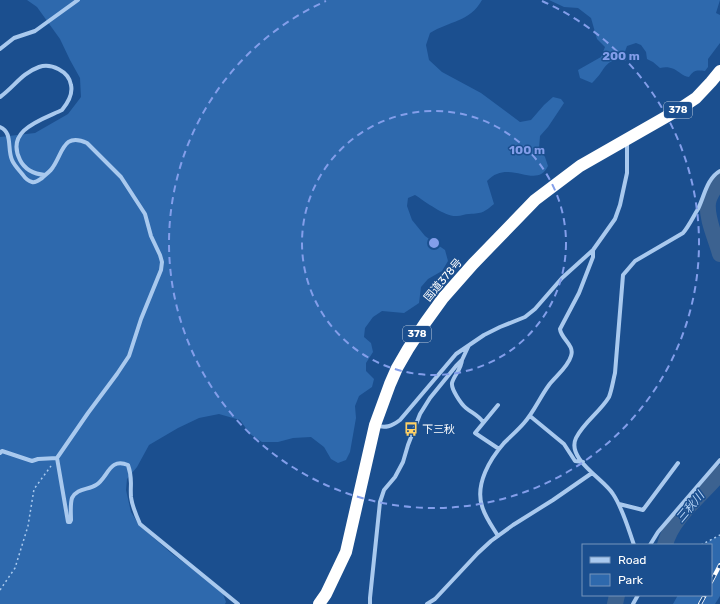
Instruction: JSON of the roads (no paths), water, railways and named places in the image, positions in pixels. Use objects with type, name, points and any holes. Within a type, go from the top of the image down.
[{"type":"highway","name":"国道378号","points":[[319,604],[326,594],[346,552],[375,425],[390,384],[397,368],[424,323],[443,298],[478,259],[535,200],[580,166],[678,110],[696,98],[720,71]]},
{"type":"street","points":[[0,49],[14,38],[35,31],[78,0]]},
{"type":"street","points":[[0,97],[8,92],[23,76],[40,67],[50,66],[58,68],[69,78],[71,84],[70,94],[66,106],[62,110],[28,127],[21,132],[17,138],[17,154],[22,164],[36,174],[45,175]]},
{"type":"street","points":[[0,127],[6,130],[8,134],[9,152],[12,160],[27,180],[33,183],[37,182],[53,167],[67,142],[73,139],[87,143],[122,177],[145,214],[151,236],[162,262],[129,356],[57,458],[68,522],[71,520],[72,499],[76,492],[96,485],[111,467],[123,463],[128,465],[132,477],[131,497],[140,524],[238,604]]},
{"type":"street","points":[[375,425],[382,428],[393,425],[400,420],[456,354],[500,327],[525,317],[535,309],[562,278],[593,250],[611,224],[620,205],[627,173],[627,139]]},
{"type":"street","points":[[634,544],[619,504],[612,492],[583,462],[575,451],[574,445],[580,432],[604,404],[612,387],[623,275],[635,261],[683,233],[698,208],[709,182],[720,171]]},
{"type":"street","points":[[498,536],[486,517],[480,498],[482,480],[489,464],[499,449],[530,416],[546,389],[567,365],[571,357],[572,351],[561,334],[560,329],[579,293],[593,257],[593,250]]},
{"type":"street","points":[[469,345],[462,360],[461,366],[452,383],[452,387],[466,408],[475,413],[483,422]]},
{"type":"street","points":[[370,604],[380,502],[384,490],[404,462],[408,444],[420,414],[430,398],[462,360]]},
{"type":"street","points":[[498,405],[475,433],[499,449]]},
{"type":"street","points":[[530,416],[564,444],[575,461],[583,462]]},
{"type":"street","points":[[0,453],[2,451],[32,461],[38,459],[57,458]]},
{"type":"street","points":[[651,544],[658,532],[720,460]]},
{"type":"street","points":[[619,504],[643,510],[678,463]]},
{"type":"street","points":[[427,604],[435,599],[478,553],[498,536],[592,473]]},
{"type":"waterway","name":"三秋川","points":[[720,181],[714,188],[708,203],[708,215],[720,254]]},
{"type":"waterway","name":"三秋川","points":[[665,544],[668,535],[674,525],[688,507],[720,473]]},
{"type":"waterway","name":"三秋川","points":[[615,604],[617,596]]},
{"type":"railway","points":[[712,580],[720,565]]},
{"type":"railway","points":[[700,604],[704,596]]},
{"type":"place","name":"下三秋","points":[[411,429]]}]
